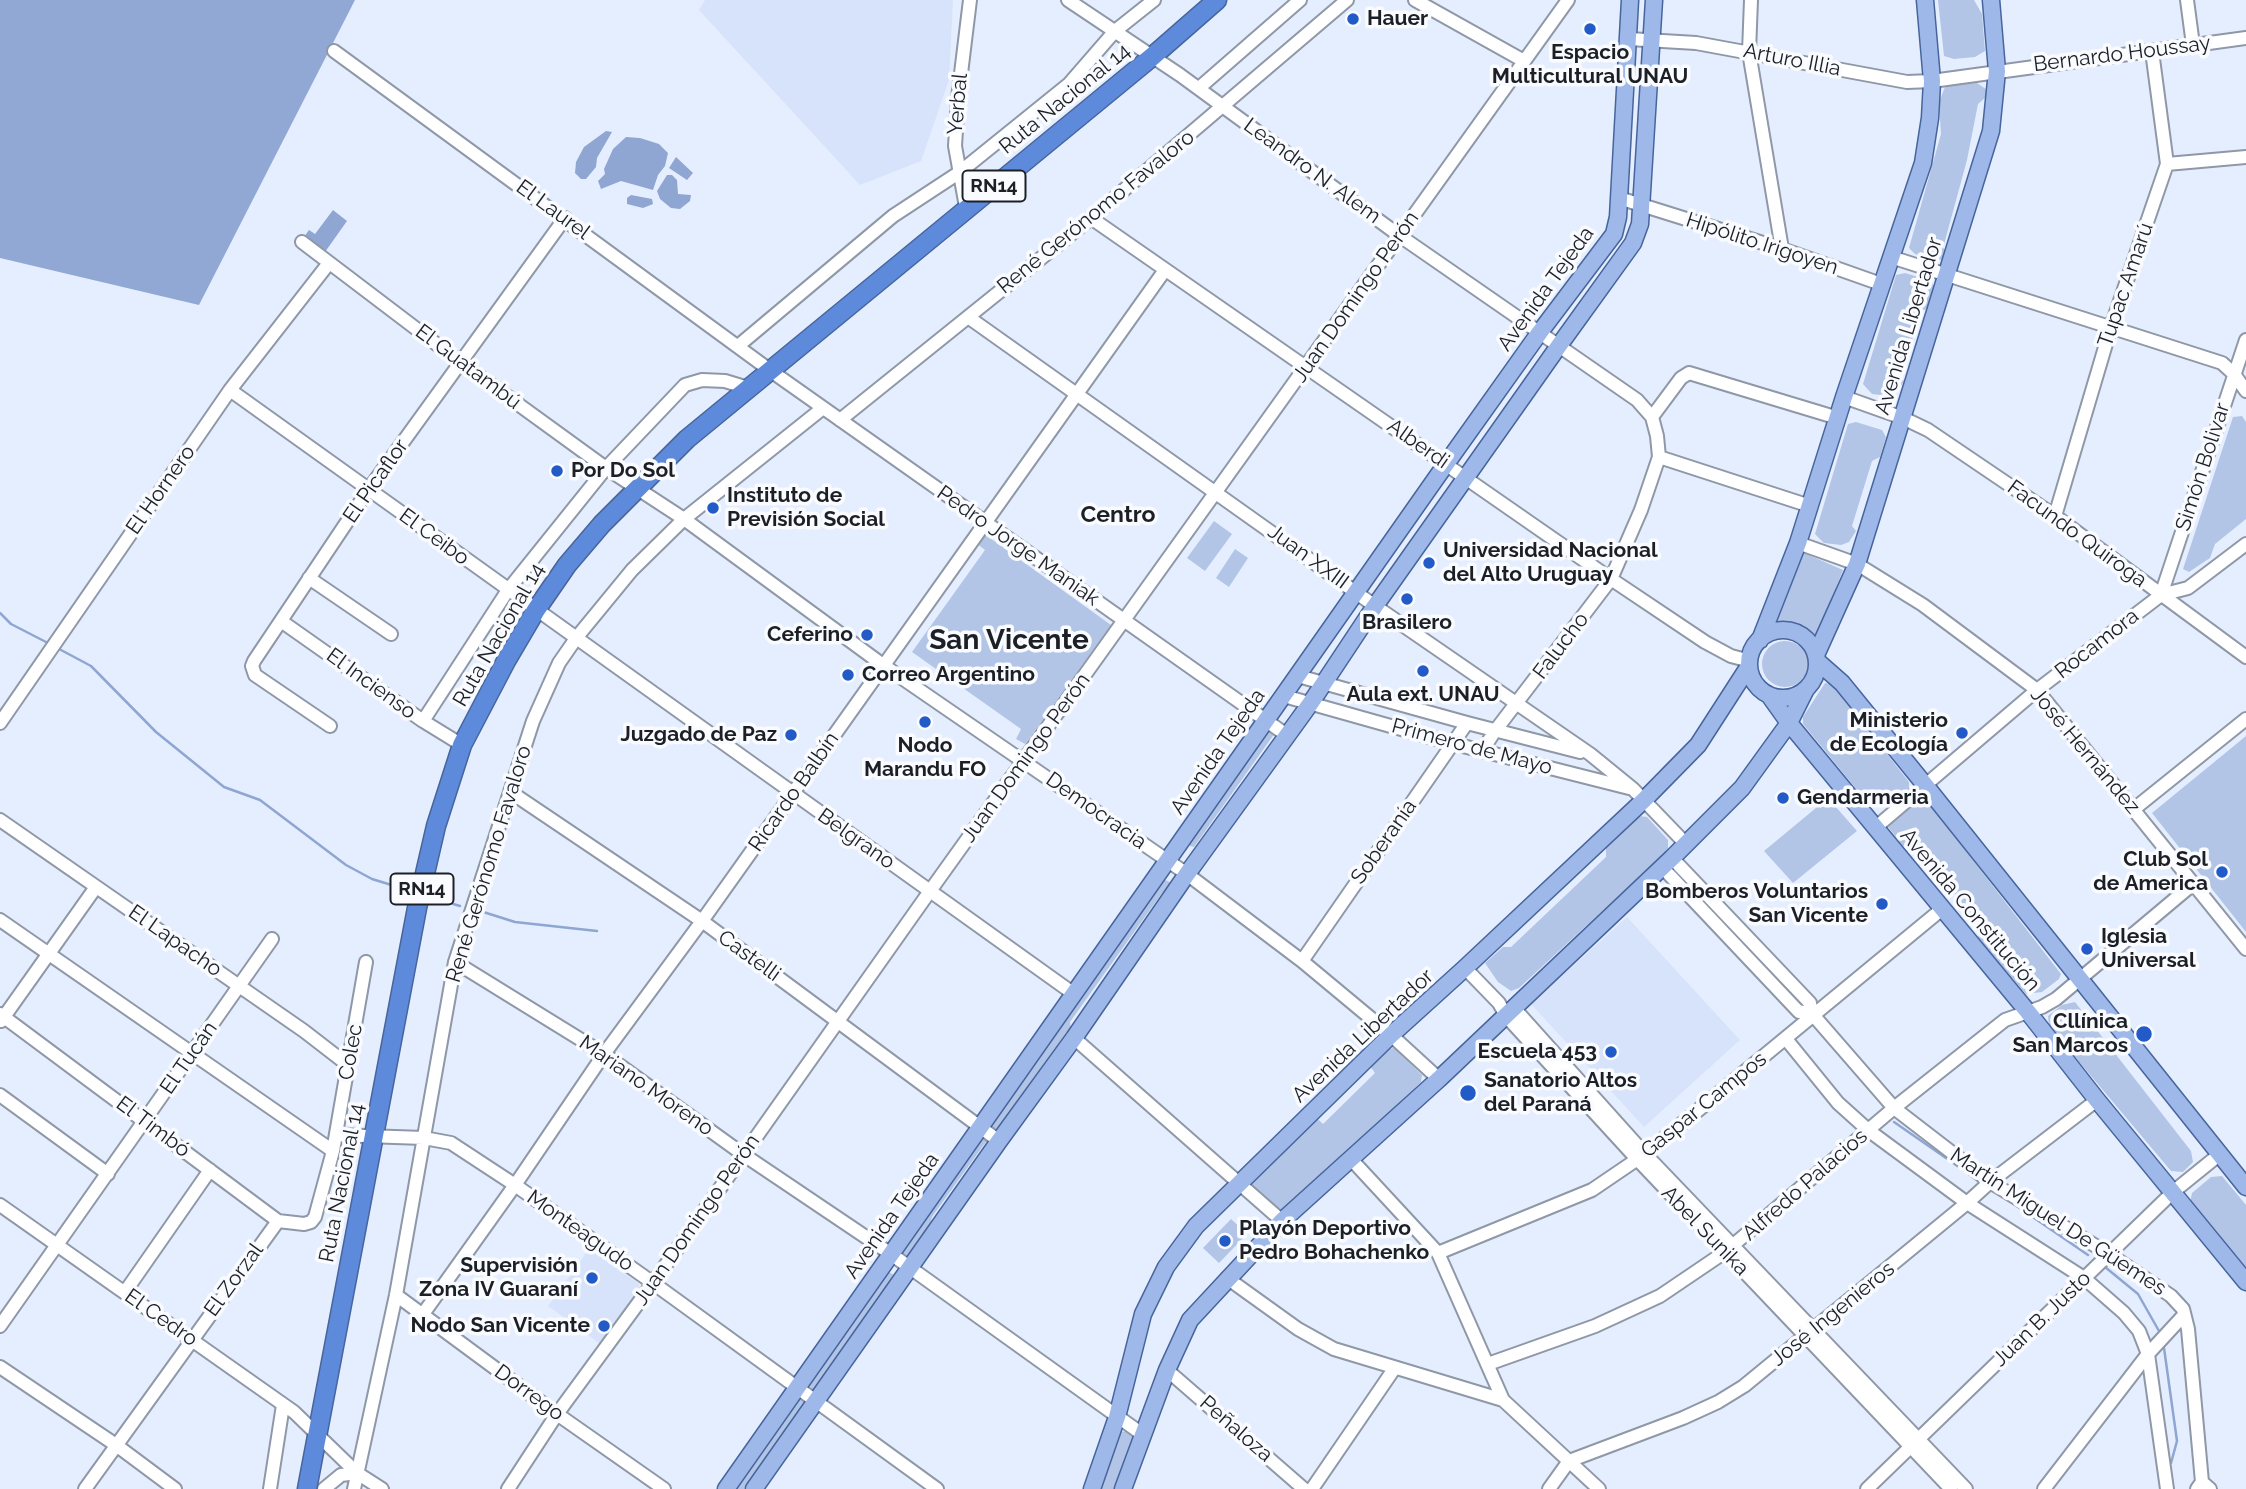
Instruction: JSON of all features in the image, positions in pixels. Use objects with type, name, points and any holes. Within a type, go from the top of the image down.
[{"type":"highway","name":"Ruta Nacional 14","points":[[307,1489],[417,908],[436,826],[462,745],[536,610],[567,565],[637,488],[687,439],[1153,56],[1217,0]]},
{"type":"main road","name":"Avenida Tejeda","points":[[726,1489],[1446,464],[1614,234],[1618,217],[1630,0]]},
{"type":"main road","name":"Avenida Tejeda","points":[[754,1489],[1187,874],[1288,736],[1375,606],[1633,243],[1640,224],[1642,205],[1654,0]]},
{"type":"main road","name":"Avenida Libertador","points":[[1760,640],[1798,543],[1923,163],[1932,81],[1925,0]]},
{"type":"main road","name":"Avenida Libertador","points":[[1817,658],[1857,564],[1991,131],[1997,71],[1991,0]]},
{"type":"main road","points":[[1123,1489],[1167,1370],[1190,1321],[1227,1278],[1282,1221],[1439,1079],[1667,863],[1742,788],[1789,723],[1813,681],[1817,658],[1811,644],[1803,636],[1792,632],[1770,633],[1760,640],[1753,649],[1750,664],[1756,684],[1769,695],[1782,698],[1795,696],[1806,690]]},
{"type":"main road","name":"Avenida Constitución","points":[[1817,658],[1842,683],[1925,785],[2246,1187]]},
{"type":"main road","name":"Avenida Libertador","points":[[1092,1489],[1117,1417],[1143,1314],[1166,1267],[1196,1226],[1391,1035],[1465,968],[1638,795],[1698,745],[1750,664]]},
{"type":"main road","name":"Avenida Constitución","points":[[1769,695],[1789,723],[2028,1012],[2246,1282]]},
{"type":"street","name":"Yerbal","points":[[966,208],[955,134],[970,0]]},
{"type":"street","name":"Leandro N. Alem","points":[[1068,0],[1199,88],[1400,236],[1558,347]]},
{"type":"street","points":[[738,346],[893,216],[960,172],[1069,84],[1115,31],[1154,0]]},
{"type":"street","points":[[1199,88],[1300,0]]},
{"type":"street","name":"René Gerónomo Favaloro","points":[[840,420],[1090,218],[1347,0]]},
{"type":"street","points":[[1415,0],[1524,61]]},
{"type":"street","name":"Juan Domingo Perón","points":[[508,1489],[557,1414],[1568,0]]},
{"type":"street","points":[[1751,0],[1749,52],[1782,249]]},
{"type":"street","points":[[2187,0],[2193,45]]},
{"type":"street","name":"Bernardo Houssay","points":[[1932,81],[2246,38]]},
{"type":"street","name":"Arturo Illia","points":[[1629,39],[1696,43],[1907,82],[1932,81]]},
{"type":"street","name":"El Laurel","points":[[334,51],[771,371]]},
{"type":"street","name":"Tupac Amarú","points":[[2055,516],[2111,327],[2167,164],[2152,51]]},
{"type":"street","points":[[2167,164],[2246,157]]},
{"type":"street","name":"Hipólito Irigoyen","points":[[1619,198],[1782,249],[1881,284]]},
{"type":"street","name":"El Picaflor","points":[[330,726],[255,675],[252,666],[254,661],[369,489],[565,218]]},
{"type":"street","name":"Alberdi","points":[[1090,218],[1611,579],[1705,642],[1750,664]]},
{"type":"street","name":"El Guatambú","points":[[302,242],[460,362],[637,488]]},
{"type":"street","points":[[1891,257],[2222,363],[2246,391]]},
{"type":"street","name":"El Hornero","points":[[0,723],[230,390],[329,262]]},
{"type":"street","name":"Ricardo Balbín","points":[[423,1314],[516,1185],[604,1054],[793,794],[1165,270]]},
{"type":"street","name":"Juan XXIII","points":[[968,317],[1375,606],[1590,754],[1638,795],[1686,844]]},
{"type":"street","name":"Simón Bolivar","points":[[2161,595],[2246,340]]},
{"type":"street","points":[[1558,347],[1637,400],[1652,416],[1659,457],[1810,506]]},
{"type":"street","name":"Pedro Jorge Maniak","points":[[771,371],[1288,736]]},
{"type":"street","points":[[1652,416],[1681,378],[1689,373],[1838,418]]},
{"type":"street","points":[[423,721],[508,590],[606,468],[685,385],[702,380],[724,381],[748,388]]},
{"type":"street","name":"El Ceibo","points":[[230,390],[536,610]]},
{"type":"street","name":"Facundo Quiroga","points":[[1844,397],[1903,418],[1927,430],[2055,516],[2246,657]]},
{"type":"street","name":"René Gerónomo Favaloro","points":[[357,1473],[396,1295],[456,962],[533,721],[559,663],[632,570],[684,519],[823,408]]},
{"type":"street","name":"Falucho","points":[[1482,751],[1611,579],[1641,510],[1659,457]]},
{"type":"street","name":"Democracia","points":[[637,488],[684,519],[883,665],[1187,874],[1302,961],[1439,1079]]},
{"type":"street","name":"José Hernández","points":[[1798,543],[1857,564],[1923,604],[2037,690],[2246,949]]},
{"type":"street","name":"Rocamora","points":[[1875,828],[2037,690],[2161,595],[2188,588],[2246,544]]},
{"type":"street","points":[[309,578],[391,634]]},
{"type":"street","name":"Belgrano","points":[[536,610],[1074,994]]},
{"type":"street","name":"El Incienso","points":[[281,621],[423,721],[462,745]]},
{"type":"street","name":"Primero de Mayo","points":[[1298,676],[1495,731],[1590,754]]},
{"type":"street","name":"Primero de Mayo","points":[[1284,696],[1638,795]]},
{"type":"street","points":[[2134,809],[2246,719]]},
{"type":"street","name":"Soberanía","points":[[1302,961],[1467,723]]},
{"type":"street","name":"Castelli","points":[[512,793],[702,921],[999,1141]]},
{"type":"street","name":"El Lapacho","points":[[0,820],[348,1065]]},
{"type":"street","name":"Martín Miguel De Güemes","points":[[1667,863],[1688,874],[1810,1003],[1813,1014],[1894,1108],[1990,1182],[2109,1254],[2171,1296],[2183,1309],[2189,1329],[2203,1487]]},
{"type":"street","name":"Martín Miguel De Güemes","points":[[1667,863],[1800,1012],[1813,1014]]},
{"type":"street","name":"Alfredo Palacios","points":[[1488,1364],[1595,1326],[1660,1296],[1729,1250],[1894,1108],[2005,1020],[2056,999],[2193,884]]},
{"type":"street","points":[[1,1017],[96,887]]},
{"type":"street","name":"Gaspar Campos","points":[[1437,1252],[1592,1190],[1641,1157],[1941,909]]},
{"type":"street","points":[[0,920],[333,1151]]},
{"type":"street","name":"El Tucán","points":[[0,1326],[272,939]]},
{"type":"street","name":"Colec","points":[[278,1221],[304,1224],[316,1217],[333,1151],[366,962]]},
{"type":"street","name":"Mariano Moreno","points":[[456,962],[604,1054],[744,1155],[910,1267],[1142,1434]]},
{"type":"street","name":"Abel Sunika","points":[[1465,968],[1510,1012],[1641,1157],[1914,1444],[1951,1489]]},
{"type":"street","name":"El Timbó","points":[[1,1017],[278,1221]]},
{"type":"street","points":[[1074,1038],[1282,1221]]},
{"type":"street","name":"Martín Miguel De Güemes","points":[[1786,1039],[1838,1103],[1868,1130],[1967,1203],[2084,1278],[2124,1313],[2139,1331],[2148,1354],[2167,1489]]},
{"type":"street","points":[[0,1095],[108,1174]]},
{"type":"street","name":"José Ingenieros","points":[[1569,1461],[1683,1418],[1744,1386],[1990,1182],[2097,1100]]},
{"type":"street","name":"Monteagudo","points":[[336,1135],[374,1134],[451,1143],[516,1185],[937,1489]]},
{"type":"street","name":"Juan B. Justo","points":[[1867,1489],[2173,1192],[2220,1154]]},
{"type":"street","points":[[1351,1159],[1437,1252],[1503,1400],[1599,1489]]},
{"type":"street","points":[[125,1293],[210,1170]]},
{"type":"street","name":"El Cedro","points":[[0,1205],[284,1405],[357,1473],[382,1489]]},
{"type":"street","name":"El Zorzal","points":[[85,1489],[278,1221]]},
{"type":"street","points":[[1227,1278],[1298,1329],[1334,1349],[1503,1400]]},
{"type":"street","name":"Dorrego","points":[[396,1295],[664,1489]]},
{"type":"street","points":[[2044,1489],[2148,1354],[2184,1315]]},
{"type":"street","points":[[0,1367],[116,1445],[175,1489]]},
{"type":"street","points":[[1312,1489],[1394,1368]]},
{"type":"street","name":"Peñaloza","points":[[1167,1370],[1304,1489]]},
{"type":"street","points":[[270,1489],[284,1405]]},
{"type":"street","name":"Abel Sunika","points":[[1914,1444],[1966,1489]]},
{"type":"street","points":[[1549,1489],[1569,1461]]},
{"type":"street","points":[[324,1489],[341,1475],[357,1473],[354,1489]]},
{"type":"shaded area","points":[[0,0],[355,0],[199,305],[0,258]]},
{"type":"shaded area","points":[[705,0],[953,0],[949,80],[921,161],[860,185],[699,10]]},
{"type":"shaded area","points":[[1938,0],[1974,0],[1982,14],[1985,51],[1975,57],[1954,59],[1944,56]]},
{"type":"shaded area","points":[[1977,83],[1986,89],[1986,97],[1978,104],[1967,160],[1943,248],[1948,252],[1945,260],[1931,259],[1915,254],[1909,248],[1941,134],[1939,102],[1945,87]]},
{"type":"shaded area","points":[[606,131],[612,132],[597,158],[596,167],[586,179],[581,179],[575,173],[576,162],[584,147]]},
{"type":"shaded area","points":[[626,137],[659,144],[668,153],[665,166],[658,175],[653,190],[621,181],[601,189],[598,181],[605,174],[604,169],[613,149]]},
{"type":"shaded area","points":[[676,157],[693,173],[687,180],[669,168]]},
{"type":"shaded area","points":[[667,175],[672,175],[677,180],[678,194],[691,195],[690,201],[680,209],[671,208],[660,199],[657,191]]},
{"type":"shaded area","points":[[631,195],[652,199],[653,204],[643,208],[627,204],[627,198]]},
{"type":"shaded area","points":[[333,210],[347,221],[325,252],[304,237],[309,230],[315,234]]},
{"type":"shaded area","points":[[1905,273],[1931,281],[1934,287],[1929,308],[1921,311],[1901,376],[1904,381],[1897,392],[1890,396],[1872,394],[1863,384],[1896,275]]},
{"type":"shaded area","points":[[2242,416],[2246,422],[2246,519],[2215,544],[2210,558],[2189,572],[2183,569],[2233,417]]},
{"type":"shaded area","points":[[1856,422],[1882,430],[1886,437],[1880,457],[1872,461],[1852,526],[1856,531],[1849,542],[1841,545],[1824,543],[1815,534],[1848,424]]},
{"type":"shaded area","points":[[1214,521],[1232,534],[1205,571],[1187,558]]},
{"type":"shaded area","points":[[983,533],[1111,625],[1025,744],[1016,739],[1021,729],[912,652],[985,550],[976,543]]},
{"type":"shaded area","points":[[1235,549],[1248,558],[1229,587],[1216,578]]},
{"type":"shaded area","points":[[1804,553],[1843,570],[1816,636],[1803,625],[1777,622]]},
{"type":"shaded area","points":[[1785,641],[1801,648],[1808,664],[1801,680],[1785,687],[1769,680],[1762,664],[1769,648]]},
{"type":"shaded area","points":[[1825,683],[1832,684],[1909,782],[1909,789],[1885,807],[1871,807],[1803,724],[1803,717]]},
{"type":"shaded area","points":[[1272,728],[1275,733],[1194,847],[1190,846],[1188,843]]},
{"type":"shaded area","name":"Club Sol de America","points":[[2246,736],[2246,932],[2152,813]]},
{"type":"shaded area","points":[[1924,797],[2061,974],[2059,979],[2042,992],[2026,994],[1978,938],[1980,928],[1953,892],[1915,847],[1903,846],[1889,828],[1888,824]]},
{"type":"shaded area","points":[[1828,798],[1857,831],[1793,883],[1764,851]]},
{"type":"shaded area","points":[[1639,816],[1647,817],[1668,840],[1668,850],[1519,988],[1511,991],[1498,982],[1485,963],[1503,947],[1511,947],[1606,857],[1606,845]]},
{"type":"shaded area","points":[[1160,882],[1170,882],[1170,888],[1162,893],[1070,1022],[1071,1030],[994,1129],[990,1122]]},
{"type":"shaded area","points":[[1627,917],[1740,1040],[1644,1127],[1531,1004]]},
{"type":"shaded area","points":[[2075,1002],[2191,1151],[2193,1162],[2183,1172],[2171,1171],[2049,1026],[2048,1016],[2062,1005]]},
{"type":"shaded area","points":[[1394,1048],[1422,1075],[1421,1082],[1284,1212],[1278,1212],[1252,1188],[1252,1183],[1317,1118],[1323,1124],[1375,1073],[1369,1065],[1386,1049]]},
{"type":"shaded area","points":[[980,1135],[988,1139],[932,1217],[930,1225],[907,1258],[902,1256],[899,1251]]},
{"type":"shaded area","points":[[2222,1176],[2246,1205],[2246,1269],[2190,1202],[2192,1193],[2211,1177]]},
{"type":"shaded area","name":"Playón Deportivo Pedro Bohachenko","points":[[1231,1219],[1247,1234],[1219,1263],[1203,1248]]},
{"type":"shaded area","points":[[589,1249],[639,1284],[640,1293],[603,1346],[548,1306]]},
{"type":"shaded area","points":[[886,1270],[894,1275],[837,1356],[834,1366],[817,1391],[812,1389],[809,1384]]},
{"type":"shaded area","points":[[798,1397],[806,1401],[744,1489],[732,1489]]},
{"type":"shaded area","points":[[1127,1431],[1132,1435],[1132,1444],[1117,1489],[1099,1489],[1119,1432]]},
{"type":"waterway","points":[[0,613],[11,624],[46,642]]},
{"type":"waterway","points":[[61,650],[91,666],[156,732],[224,787],[260,800],[346,865],[372,879],[411,891]]},
{"type":"waterway","points":[[430,897],[460,906]]},
{"type":"waterway","points":[[477,910],[515,922],[597,931]]},
{"type":"waterway","points":[[1894,1122],[1969,1174]]},
{"type":"waterway","points":[[2008,1200],[2088,1255]]},
{"type":"waterway","points":[[2105,1267],[2138,1294],[2159,1331]]},
{"type":"waterway","points":[[2164,1348],[2177,1441],[2171,1463]]},
{"type":"place","name":"Hauer","points":[[1353,19]]},
{"type":"place","name":"Espacio Multicultural UNAU","points":[[1590,29]]},
{"type":"place","name":"Por Do Sol","points":[[557,471]]},
{"type":"place","name":"Instituto de Previsión Social","points":[[713,508]]},
{"type":"place","name":"Universidad Nacional del Alto Uruguay","points":[[1429,563]]},
{"type":"place","name":"Brasilero","points":[[1407,599]]},
{"type":"place","name":"Ceferino","points":[[867,635]]},
{"type":"place","name":"Aula ext. UNAU","points":[[1423,671]]},
{"type":"place","name":"Correo Argentino","points":[[848,675]]},
{"type":"place","name":"Nodo Marandu FO","points":[[925,722]]},
{"type":"place","name":"Ministerio de Ecología","points":[[1962,733]]},
{"type":"place","name":"Juzgado de Paz","points":[[791,735]]},
{"type":"place","name":"Gendarmeria","points":[[1783,798]]},
{"type":"place","name":"Club Sol de America","points":[[2222,872]]},
{"type":"place","name":"Bomberos Voluntarios San Vicente","points":[[1882,904]]},
{"type":"place","name":"Iglesia Universal","points":[[2087,949]]},
{"type":"place","name":"Cllínica San Marcos","points":[[2144,1034]]},
{"type":"place","name":"Escuela 453","points":[[1611,1052]]},
{"type":"place","name":"Sanatorio Altos del Paraná","points":[[1468,1093]]},
{"type":"place","name":"Playón Deportivo Pedro Bohachenko","points":[[1225,1241]]},
{"type":"place","name":"Supervisión Zona IV Guaraní","points":[[592,1278]]},
{"type":"place","name":"Nodo San Vicente","points":[[604,1326]]},
{"type":"district","name":"Centro","points":[[1118,515]]},
{"type":"district","name":"San Vicente","points":[[1009,641]]}]
